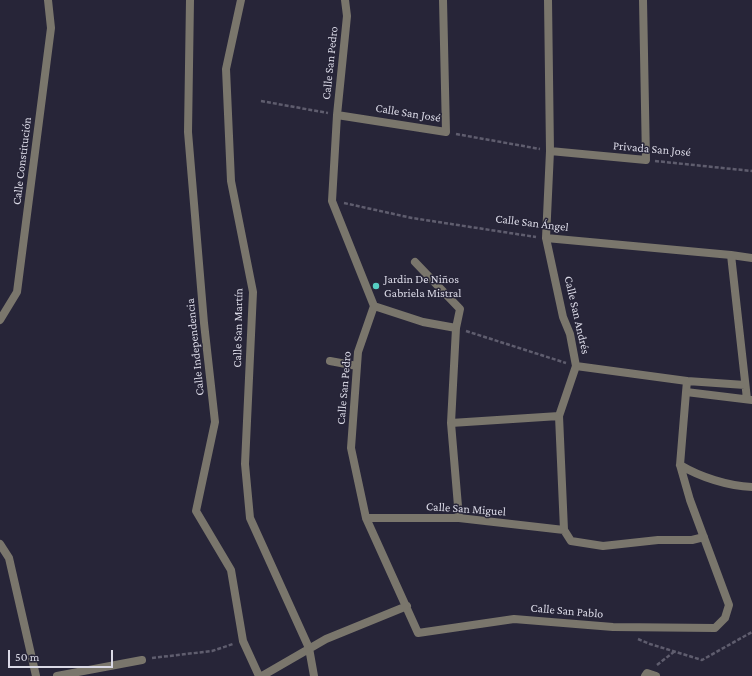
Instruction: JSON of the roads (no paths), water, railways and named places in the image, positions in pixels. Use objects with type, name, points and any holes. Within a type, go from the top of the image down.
[{"type":"street","name":"Calle Constitución","points":[[0,320],[17,292],[51,28],[48,0]]},
{"type":"street","name":"Calle Independencia","points":[[190,0],[188,132],[204,324],[214,422],[196,510],[231,570],[243,641],[259,676]]},
{"type":"street","name":"Calle San Martín","points":[[241,0],[226,69],[231,181],[253,292],[245,464],[250,518],[309,648],[314,676]]},
{"type":"street","name":"Calle San Pedro","points":[[345,0],[347,16],[337,114],[332,200],[374,306],[358,352],[351,448],[366,518],[418,633]]},
{"type":"street","name":"Calle San José","points":[[337,114],[446,132],[443,0]]},
{"type":"street","name":"Calle San Andrés","points":[[548,0],[550,151],[546,238],[563,317],[570,334],[576,366],[559,416],[564,530]]},
{"type":"street","name":"Privada San José","points":[[550,151],[646,160],[643,0]]},
{"type":"street","name":"Calle San Ángel","points":[[546,238],[752,258]]},
{"type":"street","points":[[686,392],[749,400],[745,385],[731,255]]},
{"type":"street","points":[[415,262],[460,309],[456,328],[451,423],[459,518]]},
{"type":"street","points":[[374,306],[423,322],[456,328]]},
{"type":"street","points":[[330,361],[357,366]]},
{"type":"street","points":[[576,366],[687,381],[745,385]]},
{"type":"street","points":[[564,530],[571,540],[604,546],[658,540],[692,540],[704,537],[690,500],[680,465],[687,381]]},
{"type":"street","points":[[451,423],[559,416]]},
{"type":"street","points":[[680,465],[694,474],[741,487],[752,487]]},
{"type":"street","name":"Calle San Miguel","points":[[366,518],[459,518],[564,530]]},
{"type":"street","name":"Calle San Pablo","points":[[418,633],[514,619],[613,627],[715,628],[725,618],[729,605],[704,537]]},
{"type":"street","points":[[0,544],[9,558],[36,676]]},
{"type":"street","points":[[262,676],[326,639],[407,606]]},
{"type":"street","points":[[57,676],[142,660]]},
{"type":"street","points":[[646,674],[656,676]]},
{"type":"place","name":"Jardin De Niños Gabriela Mistral","points":[[376,286]]}]
